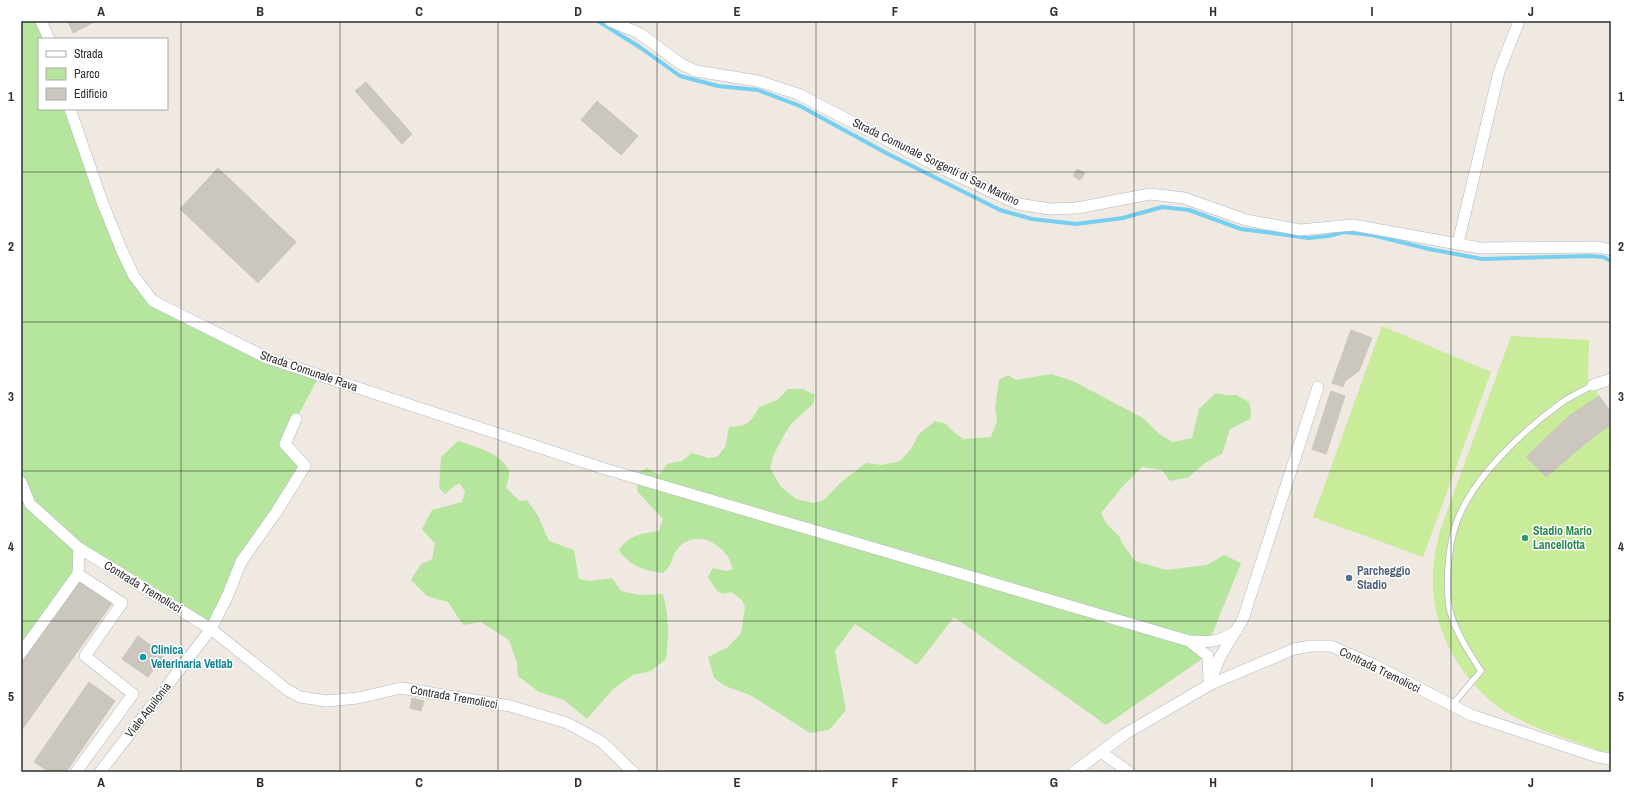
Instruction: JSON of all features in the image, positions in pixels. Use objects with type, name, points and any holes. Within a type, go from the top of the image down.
[{"type":"street","points":[[41,21],[49,38]]},
{"type":"street","name":"Strada Comunale Sorgenti di San Martino","points":[[610,21],[638,32],[681,64],[696,71],[758,81],[798,94],[946,170],[1018,204],[1050,209],[1077,208],[1150,194],[1184,198],[1246,220],[1300,230],[1353,225],[1480,248],[1600,247],[1611,250]]},
{"type":"street","points":[[1458,243],[1499,72],[1519,21]]},
{"type":"street","name":"Strada Comunale Rava","points":[[70,110],[103,204],[122,251],[134,276],[153,301],[267,358],[602,468],[1189,641]]},
{"type":"street","points":[[1592,385],[1611,379]]},
{"type":"street","points":[[1209,685],[1222,655],[1243,618],[1318,387]]},
{"type":"street","name":"Viale Aquilonia","points":[[100,772],[211,630],[227,597],[241,562],[277,511],[306,466],[285,444],[296,419]]},
{"type":"street","name":"Contrada Tremolicci","points":[[21,482],[30,504],[79,548],[211,630],[286,689],[300,697],[327,701],[358,698],[401,688],[510,706],[567,723],[602,742],[633,772]]},
{"type":"street","points":[[21,653],[78,574],[79,548]]},
{"type":"street","points":[[76,772],[133,694],[85,656],[122,603],[78,574]]},
{"type":"street","points":[[1189,641],[1212,642],[1225,639],[1237,630]]},
{"type":"street","points":[[1189,641],[1208,656],[1214,658],[1222,655]]},
{"type":"street","points":[[1212,642],[1220,647],[1222,655]]},
{"type":"street","name":"Contrada Tremolicci","points":[[1074,772],[1125,734],[1209,685],[1294,649],[1311,646],[1331,646],[1374,665],[1471,716],[1598,757],[1611,759]]},
{"type":"street","points":[[1208,656],[1209,685]]},
{"type":"street","points":[[1101,752],[1129,772]]},
{"type":"lane","points":[[1452,705],[1481,671],[1459,636],[1452,617],[1447,595],[1449,551],[1460,515],[1468,499],[1489,469],[1522,435],[1562,403],[1592,385]]},
{"type":"green space","points":[[21,21],[41,21],[49,38],[38,38],[38,110],[70,110],[122,251],[153,301],[186,319],[320,375],[296,419],[285,444],[305,466],[241,562],[211,629],[79,549],[78,574],[21,653]]},
{"type":"green space","points":[[1382,326],[1491,372],[1423,557],[1313,517]]},
{"type":"green space","name":"Stadio Mario Lancellotta","points":[[1511,336],[1589,340],[1588,379],[1611,412],[1611,752],[1601,751],[1526,723],[1491,702],[1462,669],[1444,635],[1438,618],[1434,601],[1433,584],[1436,547],[1441,528]]},
{"type":"green space","points":[[1051,374],[1073,381],[1143,418],[1159,434],[1173,442],[1192,438],[1199,409],[1216,393],[1236,395],[1249,402],[1251,413],[1250,419],[1230,429],[1222,454],[1205,463],[1189,477],[1170,481],[1162,470],[1142,467],[1123,486],[1101,513],[1106,523],[1119,536],[1122,543],[1135,561],[1166,570],[1207,565],[1224,555],[1241,563],[1202,659],[1106,725],[954,617],[917,665],[855,624],[835,651],[846,710],[829,730],[810,733],[750,695],[725,686],[714,678],[708,657],[728,647],[741,633],[745,607],[742,600],[731,592],[719,592],[708,577],[713,568],[726,571],[733,569],[728,557],[723,551],[711,542],[704,539],[689,540],[677,550],[671,563],[663,573],[650,571],[632,564],[619,550],[632,538],[642,534],[659,531],[663,519],[637,491],[638,473],[647,468],[659,475],[667,464],[682,461],[692,453],[708,458],[717,457],[725,447],[729,427],[740,426],[748,423],[759,407],[777,400],[788,389],[803,389],[815,395],[813,404],[791,424],[774,454],[770,468],[781,487],[796,499],[813,503],[824,500],[841,482],[866,463],[882,465],[900,461],[911,449],[919,434],[935,421],[946,424],[956,434],[964,439],[991,437],[997,421],[995,408],[999,380],[1008,375],[1016,380]]},
{"type":"green space","points":[[458,441],[480,448],[501,460],[509,472],[506,488],[520,501],[527,500],[538,516],[549,541],[574,550],[579,579],[590,581],[612,578],[621,591],[639,595],[663,594],[668,626],[666,659],[651,671],[633,675],[613,689],[587,719],[564,700],[539,692],[518,676],[517,663],[509,640],[481,622],[463,625],[448,602],[427,596],[411,580],[421,564],[432,559],[435,544],[422,529],[432,510],[462,502],[465,492],[460,483],[445,494],[439,488],[441,457]]},
{"type":"building","points":[[68,21],[96,21],[73,33]]},
{"type":"building","points":[[366,82],[412,134],[402,144],[355,91]]},
{"type":"building","points":[[597,101],[638,136],[621,155],[581,120]]},
{"type":"building","points":[[218,168],[296,242],[258,283],[180,209]]},
{"type":"building","points":[[1077,169],[1085,173],[1080,180],[1073,176]]},
{"type":"building","points":[[1351,330],[1372,338],[1359,371],[1345,381],[1343,387],[1332,383]]},
{"type":"building","points":[[1331,391],[1345,396],[1326,454],[1312,449]]},
{"type":"building","points":[[1599,396],[1611,412],[1611,425],[1593,437],[1546,477],[1526,457],[1569,416]]},
{"type":"building","points":[[80,580],[112,603],[21,731],[21,664]]},
{"type":"building","name":"Clinica Veterinaria Vetlab","points":[[138,636],[164,655],[148,677],[122,659]]},
{"type":"building","points":[[89,682],[115,701],[66,772],[49,772],[34,762]]},
{"type":"building","points":[[412,698],[424,701],[421,711],[410,708]]},
{"type":"waterway","points":[[598,21],[641,48],[680,76],[718,86],[758,90],[800,106],[888,154],[1000,210],[1032,219],[1076,224],[1123,218],[1162,207],[1189,210],[1241,229],[1309,238],[1328,236],[1344,232],[1372,235],[1429,249],[1482,259],[1589,256],[1603,257],[1611,261]]},
{"type":"place","name":"Stadio Mario Lancellotta","points":[[1525,538]]},
{"type":"place","name":"Parcheggio Stadio","points":[[1349,578]]},
{"type":"place","name":"Clinica Veterinaria Vetlab","points":[[143,657]]}]
